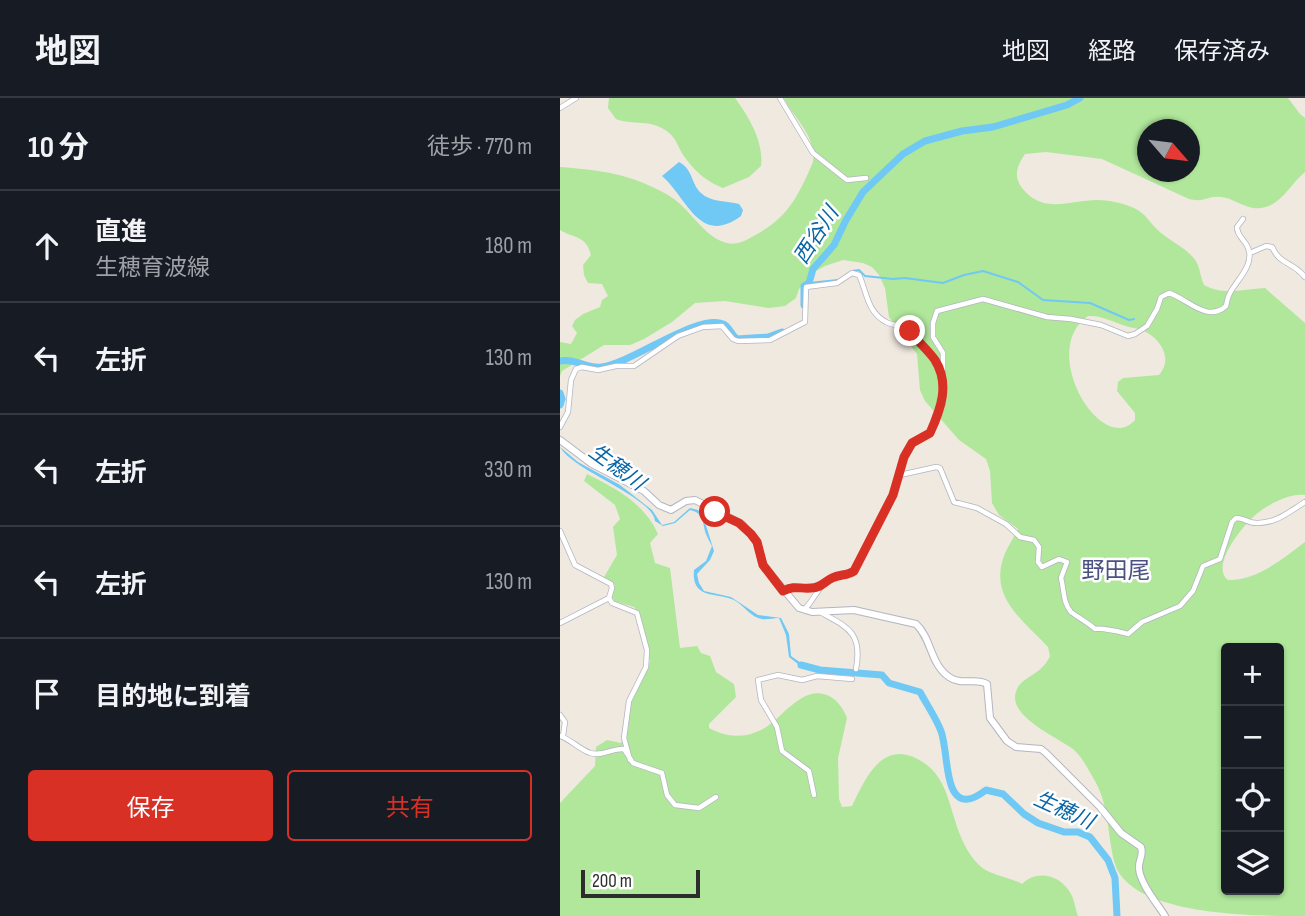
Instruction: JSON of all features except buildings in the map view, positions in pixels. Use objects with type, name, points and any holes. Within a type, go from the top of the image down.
[{"type":"main road","points":[[560,438],[592,464],[644,491],[665,509],[671,510],[686,501],[698,500],[715,512],[742,524],[754,538],[763,565],[794,604],[804,611],[854,610],[916,624],[923,631],[932,656],[946,675],[962,683],[985,682],[988,687],[990,718],[1007,741],[1016,747],[1041,749],[1100,807],[1124,835],[1141,847],[1143,855],[1140,872],[1165,916]]},
{"type":"street","points":[[560,108],[576,98]]},
{"type":"street","points":[[780,98],[813,153],[847,180],[866,178]]},
{"type":"street","points":[[783,591],[794,586],[811,589],[819,587],[856,569],[893,495],[901,464],[912,443],[932,430],[936,413],[944,400],[943,353],[934,343],[933,330],[934,315],[939,309],[960,306],[974,300],[993,300],[1047,317],[1101,325],[1125,335],[1132,335],[1147,326],[1161,297],[1169,293],[1201,311],[1216,312],[1224,309],[1248,262],[1250,253],[1237,233],[1237,227],[1243,219]]},
{"type":"street","points":[[1250,253],[1266,246],[1272,247],[1277,257],[1305,277]]},
{"type":"street","points":[[560,427],[568,412],[571,380],[576,369],[582,367],[602,370],[616,366],[634,366],[678,336],[703,327],[722,326],[738,341],[777,337],[805,322],[806,286],[837,283],[852,273],[859,275],[873,311],[887,323],[907,328],[935,360],[942,376]]},
{"type":"street","points":[[900,475],[940,468],[955,504],[977,508],[1006,524],[1020,537],[1034,540],[1039,547],[1038,562],[1042,567],[1059,559],[1068,562],[1061,578],[1064,598],[1071,612],[1095,629],[1105,628],[1111,632],[1128,634],[1142,622],[1175,609],[1190,595],[1203,566],[1220,559],[1232,522],[1236,518],[1255,524],[1270,522],[1305,502]]},
{"type":"street","points":[[560,531],[575,565],[611,584],[612,588],[609,598],[560,623]]},
{"type":"street","points":[[804,611],[815,599],[819,587]]},
{"type":"street","points":[[609,598],[612,603],[637,613],[647,654],[646,667],[629,701],[624,738],[630,760]]},
{"type":"street","points":[[819,612],[842,623],[851,632],[858,654],[856,669]]},
{"type":"street","points":[[814,794],[814,782],[809,771],[791,759],[780,746],[777,727],[763,703],[758,680],[778,675],[802,680],[817,676],[852,679]]},
{"type":"street","points":[[560,715],[565,722],[561,736],[571,744],[590,753],[624,750],[635,765],[662,773],[666,793],[675,805],[699,808],[716,797]]},
{"type":"green space","points":[[609,98],[735,98],[758,139],[761,166],[749,177],[723,188],[717,186],[694,168],[668,132],[655,125],[616,119],[608,108]]},
{"type":"green space","points":[[784,98],[1288,98],[1305,118],[1305,172],[1283,196],[1262,208],[1249,207],[1221,197],[1189,199],[1152,182],[1200,182],[1200,119],[1137,119],[1137,175],[1102,159],[1046,152],[1025,154],[1017,175],[1019,184],[1030,196],[1048,204],[1102,200],[1134,208],[1161,233],[1191,255],[1198,265],[1204,285],[1226,291],[1265,288],[1305,323],[1305,495],[1281,499],[1259,512],[1231,545],[1223,565],[1223,573],[1228,580],[1249,577],[1269,567],[1305,542],[1305,916],[1228,913],[1172,904],[1147,895],[1128,883],[1116,867],[1102,798],[1086,766],[1074,750],[1025,717],[1015,699],[1020,685],[1042,667],[1050,656],[1048,647],[1012,609],[1001,586],[1003,559],[1018,529],[999,515],[992,503],[990,471],[986,459],[959,440],[925,401],[920,390],[917,354],[889,317],[885,288],[872,267],[843,260],[825,266],[814,272],[799,289],[796,298],[785,306],[769,308],[725,301],[695,303],[672,322],[644,339],[630,345],[604,345],[562,371],[560,376],[560,342],[571,344],[577,333],[572,326],[575,320],[600,307],[602,300],[608,296],[602,284],[588,283],[584,275],[583,265],[591,255],[586,244],[560,230],[560,167],[602,172],[642,182],[675,200],[715,238],[737,243],[763,231],[773,223],[789,207],[802,187],[813,162],[811,144]],"holes":[[[1088,316],[1142,330],[1159,343],[1165,355],[1163,369],[1159,375],[1123,378],[1118,382],[1117,391],[1135,413],[1135,420],[1121,428],[1107,425],[1092,413],[1080,395],[1072,374],[1069,352],[1074,332]]]},
{"type":"green space","points":[[587,474],[628,498],[652,523],[658,534],[650,543],[655,563],[670,568],[680,648],[697,646],[701,653],[710,656],[716,672],[734,684],[736,697],[709,724],[709,728],[728,735],[748,735],[769,725],[802,698],[821,693],[831,697],[841,706],[847,718],[838,758],[839,799],[842,807],[852,806],[870,773],[886,757],[908,755],[921,761],[941,781],[961,838],[971,856],[982,868],[1022,884],[1028,879],[1041,876],[1061,882],[1071,894],[1078,916],[560,916],[560,803],[595,766],[596,747],[607,740],[621,743],[628,730],[631,700],[650,662],[640,614],[634,607],[614,601],[612,597],[615,585],[604,577],[617,555],[613,527],[620,519],[615,505],[584,481]]},
{"type":"water","points":[[679,162],[687,169],[701,193],[714,200],[739,204],[743,210],[741,216],[727,224],[714,226],[695,216],[662,176]]},
{"type":"water","name":"生穂川","points":[[560,447],[578,462],[620,485],[652,510],[662,525],[674,522],[690,508],[698,510],[703,516],[714,551],[710,560],[697,574],[704,591],[731,597],[758,615],[781,618],[789,634],[791,656],[811,670],[803,668],[789,657],[786,635],[779,618],[758,618],[734,600],[706,593],[697,586],[694,570],[706,561],[712,546],[698,513],[690,510],[675,523],[663,526],[655,521],[651,512],[641,503],[580,465]]},
{"type":"waterway","name":"西谷川","points":[[804,305],[804,286],[809,283],[813,269],[834,245],[863,192],[903,154],[925,141],[962,131],[993,127],[1067,105],[1080,98]]},
{"type":"waterway","points":[[852,271],[859,270],[865,276],[943,283],[983,271],[1018,282],[1043,300],[1090,303],[1129,320],[1134,319]]},
{"type":"waterway","points":[[809,283],[838,280]]},
{"type":"waterway","name":"西谷川","points":[[560,361],[602,367],[615,364],[682,332],[712,323],[725,325],[737,339],[768,337],[782,332]]},
{"type":"waterway","name":"西谷川","points":[[560,393],[560,405]]},
{"type":"waterway","name":"生穂川","points":[[801,665],[820,670],[882,675],[889,683],[920,692],[941,731],[950,783],[955,793],[962,799],[972,798],[986,790],[1003,794],[1038,823],[1090,837],[1108,860],[1115,878],[1117,916]]},
{"type":"district","name":"野田尾","points":[[1116,570]]},
{"type":"route","points":[[715,512],[742,524],[751,534],[757,542],[763,565],[783,591],[794,586],[811,589],[819,587],[837,576],[846,576],[854,571],[893,495],[904,457],[912,443],[930,433],[936,413],[944,400],[942,376],[935,360],[910,331]]}]
